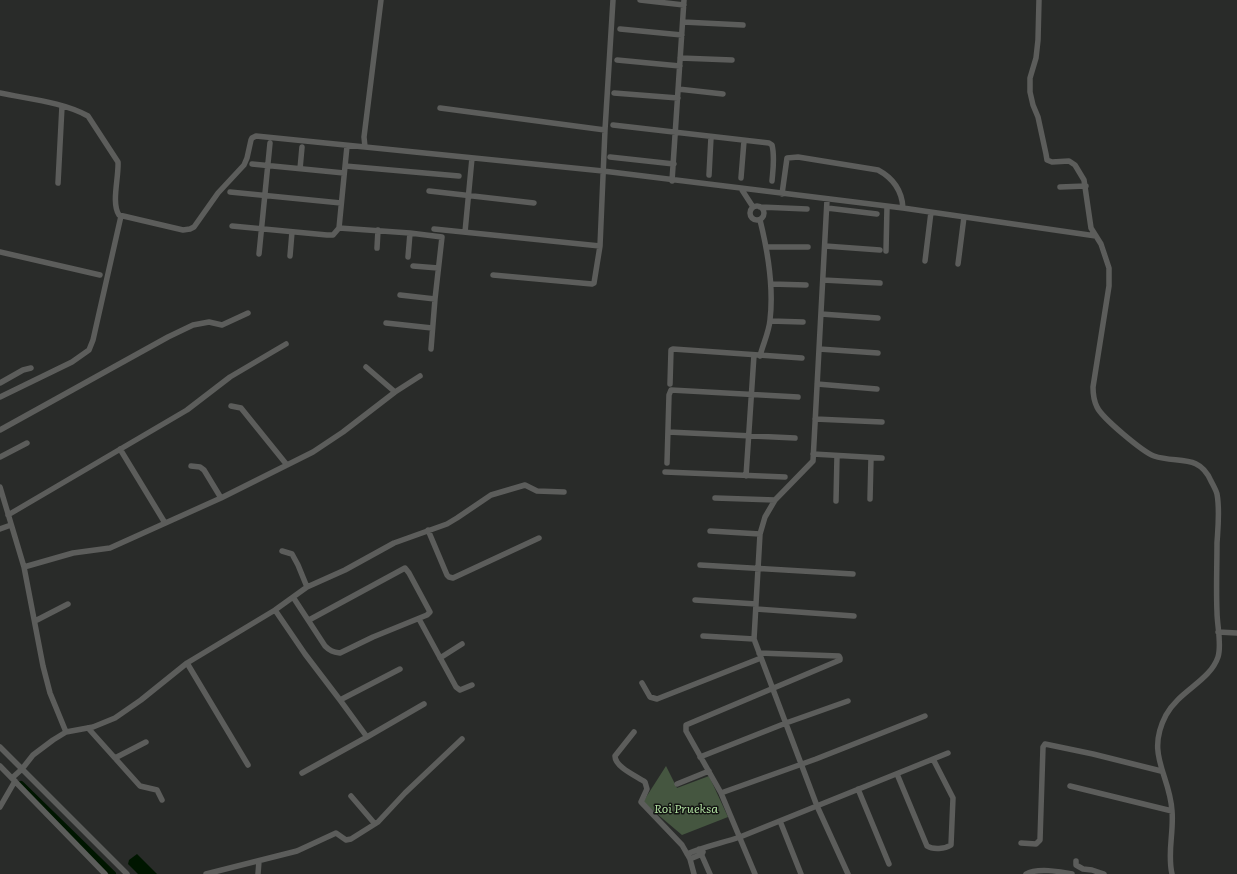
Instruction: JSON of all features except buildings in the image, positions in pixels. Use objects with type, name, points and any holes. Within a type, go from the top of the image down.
[{"type":"street","points":[[365,147],[364,138],[381,0]]},
{"type":"street","points":[[493,275],[592,284],[595,281],[600,246],[605,130],[614,0]]},
{"type":"street","points":[[640,0],[684,3],[672,180]]},
{"type":"street","points":[[1039,0],[1038,40],[1036,58],[1030,78],[1030,92],[1033,106],[1038,117],[1047,160],[1052,162],[1069,161],[1075,165],[1084,180],[1091,228],[1106,256],[1110,268],[1110,279],[1093,387],[1094,398],[1098,408],[1105,417],[1147,452],[1160,457],[1195,462],[1202,466],[1215,490],[1217,503],[1217,611],[1219,654],[1215,664],[1207,675],[1180,697],[1166,715],[1158,736],[1158,751],[1161,771],[1169,794],[1172,811],[1169,857],[1172,874]]},
{"type":"street","points":[[682,22],[743,25]]},
{"type":"street","points":[[620,29],[682,35]]},
{"type":"street","points":[[680,58],[732,60]]},
{"type":"street","points":[[617,60],[680,66]]},
{"type":"street","points":[[678,89],[723,94]]},
{"type":"street","points":[[0,93],[62,106],[81,112],[90,118],[118,162],[119,171],[116,208],[120,216],[93,340],[89,350],[72,362],[0,396]]},
{"type":"street","points":[[614,93],[678,98]]},
{"type":"street","points":[[58,183],[62,106]]},
{"type":"street","points":[[440,108],[605,130]]},
{"type":"street","points":[[613,125],[769,143],[772,145],[774,160],[772,181]]},
{"type":"street","points":[[120,216],[175,229],[190,229],[194,227],[218,193],[244,166],[251,140],[256,136],[538,166],[603,171],[742,190],[903,208],[1096,236]]},
{"type":"street","points":[[709,175],[711,137]]},
{"type":"street","points":[[741,178],[744,141]]},
{"type":"street","points":[[259,254],[269,166],[270,143]]},
{"type":"street","points":[[232,226],[333,235],[339,228],[347,146]]},
{"type":"street","points":[[300,169],[302,147]]},
{"type":"street","points":[[610,157],[674,164]]},
{"type":"street","points":[[782,194],[787,158],[798,157],[878,170],[885,173],[897,188],[902,200],[903,208]]},
{"type":"street","points":[[465,232],[472,158]]},
{"type":"street","points":[[252,164],[344,173]]},
{"type":"street","points":[[345,166],[459,176]]},
{"type":"street","points":[[1060,187],[1086,186]]},
{"type":"street","points":[[742,190],[753,207]]},
{"type":"street","points":[[429,191],[534,202]]},
{"type":"street","points":[[230,192],[265,197],[341,203]]},
{"type":"street","points":[[827,200],[813,454],[811,464],[775,500],[765,517],[760,534],[754,639],[817,806],[848,874]]},
{"type":"street","points":[[753,207],[807,209]]},
{"type":"street","points":[[753,207],[750,211],[750,215],[755,220],[760,220]]},
{"type":"street","points":[[746,476],[751,395],[756,355],[770,321],[771,284],[766,247],[760,220],[763,217],[764,212],[760,207]]},
{"type":"street","points":[[825,246],[883,250],[887,207]]},
{"type":"street","points":[[827,208],[877,214]]},
{"type":"street","points":[[925,261],[931,212]]},
{"type":"street","points":[[958,264],[964,217]]},
{"type":"street","points":[[339,228],[378,230],[442,237],[431,349]]},
{"type":"street","points":[[434,229],[600,246]]},
{"type":"street","points":[[377,248],[378,230]]},
{"type":"street","points":[[290,256],[292,232]]},
{"type":"street","points":[[408,257],[410,233]]},
{"type":"street","points":[[766,247],[808,247]]},
{"type":"street","points":[[0,252],[100,275]]},
{"type":"street","points":[[413,266],[438,268]]},
{"type":"street","points":[[823,280],[880,283]]},
{"type":"street","points":[[771,284],[806,285]]},
{"type":"street","points":[[400,295],[435,299]]},
{"type":"street","points":[[0,430],[168,336],[193,325],[209,322],[222,325],[248,313]]},
{"type":"street","points":[[821,314],[878,318]]},
{"type":"street","points":[[770,321],[804,322]]},
{"type":"street","points":[[386,323],[432,328]]},
{"type":"street","points":[[8,515],[187,410],[230,377],[286,344]]},
{"type":"street","points":[[670,384],[671,350],[673,349],[802,358]]},
{"type":"street","points":[[819,349],[878,354]]},
{"type":"street","points":[[366,367],[395,392]]},
{"type":"street","points":[[0,383],[23,370],[31,368]]},
{"type":"street","points":[[24,567],[73,553],[110,548],[221,498],[328,443],[395,392],[420,376]]},
{"type":"street","points":[[817,384],[876,389]]},
{"type":"street","points":[[667,463],[669,395],[671,390],[798,397]]},
{"type":"street","points":[[231,406],[241,408],[287,465]]},
{"type":"street","points":[[815,419],[882,422]]},
{"type":"street","points":[[668,432],[795,438]]},
{"type":"street","points":[[0,457],[27,443]]},
{"type":"street","points":[[120,449],[165,523]]},
{"type":"street","points":[[813,454],[882,458]]},
{"type":"street","points":[[836,501],[837,456]]},
{"type":"street","points":[[870,500],[871,458]]},
{"type":"street","points":[[191,466],[200,467],[204,470],[221,498]]},
{"type":"street","points":[[665,472],[785,477]]},
{"type":"street","points":[[0,807],[13,779],[33,755],[53,740],[66,732],[88,728],[115,718],[141,700],[186,663],[275,610],[307,588],[345,570],[394,543],[447,524],[458,518],[491,494],[508,488],[524,485],[537,491],[564,492]]},
{"type":"street","points":[[0,488],[24,567],[43,666],[50,692],[66,732]]},
{"type":"street","points":[[715,498],[775,500]]},
{"type":"street","points":[[0,529],[11,524]]},
{"type":"street","points":[[428,530],[447,575],[453,578],[539,538]]},
{"type":"street","points":[[710,531],[760,534]]},
{"type":"street","points":[[282,551],[292,554],[307,588]]},
{"type":"street","points":[[700,565],[852,574]]},
{"type":"street","points":[[293,597],[329,650],[340,653],[373,637],[419,619],[430,612],[405,568],[309,620]]},
{"type":"street","points":[[695,600],[854,616]]},
{"type":"street","points":[[35,621],[68,604]]},
{"type":"street","points":[[275,610],[304,654],[367,737]]},
{"type":"street","points":[[419,619],[458,689],[460,690],[472,685]]},
{"type":"street","points":[[1218,632],[1237,633]]},
{"type":"street","points":[[702,636],[754,639]]},
{"type":"street","points":[[440,658],[462,644]]},
{"type":"street","points":[[642,683],[650,697],[657,700],[760,655],[839,656],[840,660],[686,725],[686,731],[721,793],[755,874]]},
{"type":"street","points":[[186,663],[248,765]]},
{"type":"street","points":[[340,700],[400,669]]},
{"type":"street","points":[[700,757],[786,723],[848,701]]},
{"type":"street","points":[[302,773],[424,704]]},
{"type":"street","points":[[721,793],[816,759],[925,716]]},
{"type":"street","points":[[88,728],[140,786],[157,790],[162,800]]},
{"type":"street","points":[[634,732],[615,756],[615,760],[618,765],[645,782],[647,789],[641,802],[682,845],[688,856],[694,874]]},
{"type":"street","points":[[206,874],[297,851],[336,833],[346,840],[351,839],[375,824],[389,812],[405,794],[462,739]]},
{"type":"street","points":[[115,758],[146,742]]},
{"type":"street","points":[[1021,843],[1036,844],[1040,840],[1043,747],[1045,744],[1161,771]]},
{"type":"street","points":[[0,747],[21,770],[127,874]]},
{"type":"street","points":[[688,856],[706,848],[740,837],[948,753]]},
{"type":"street","points":[[897,774],[927,846],[931,848],[947,848],[951,845],[953,798],[933,759]]},
{"type":"street","points":[[0,766],[105,874]]},
{"type":"street","points":[[677,784],[708,771]]},
{"type":"street","points":[[1070,786],[1172,811]]},
{"type":"street","points":[[858,789],[889,864]]},
{"type":"street","points":[[351,796],[375,824]]},
{"type":"street","points":[[780,821],[802,874]]},
{"type":"street","points":[[700,851],[710,874]]},
{"type":"street","points":[[258,874],[259,861]]},
{"type":"street","points":[[1076,861],[1076,865],[1079,868],[1104,874]]},
{"type":"street","points":[[1026,874],[1033,872],[1058,871],[1072,874]]},
{"type":"green space","name":"Roi Prueksa","points":[[666,766],[677,788],[709,776],[728,817],[682,835],[643,802]]},
{"type":"shaded area","points":[[137,854],[157,874],[138,874],[128,864],[129,860]]},
{"type":"waterway","points":[[21,784],[113,874]]}]
